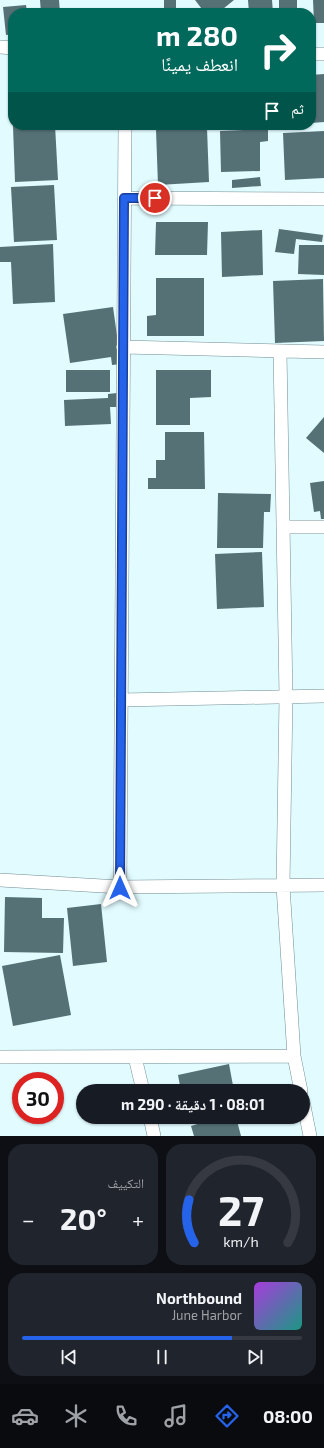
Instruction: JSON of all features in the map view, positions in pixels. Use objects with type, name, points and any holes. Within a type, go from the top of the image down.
[{"type":"street","points":[[120,888],[125,130]]},
{"type":"street","points":[[124,198],[324,199]]},
{"type":"street","points":[[123,347],[324,352]]},
{"type":"street","points":[[280,351],[286,697],[283,886],[294,1056],[300,1084]]},
{"type":"street","points":[[283,527],[324,527]]},
{"type":"street","points":[[121,700],[324,696]]},
{"type":"street","points":[[0,880],[120,888],[324,886]]},
{"type":"street","points":[[0,1057],[294,1056]]},
{"type":"street","points":[[135,1057],[141,1084]]},
{"type":"street","points":[[151,1124],[154,1136]]},
{"type":"street","points":[[308,1124],[310,1136]]},
{"type":"building","points":[[40,0],[59,0],[60,8],[41,8]]},
{"type":"building","points":[[164,0],[176,0],[176,8],[164,8]]},
{"type":"building","points":[[195,0],[234,0],[224,8],[201,8]]},
{"type":"building","points":[[248,0],[272,0],[273,8],[249,8]]},
{"type":"building","points":[[279,0],[297,0],[297,8],[279,8]]},
{"type":"building","points":[[313,0],[324,0],[324,23],[316,23],[316,8],[313,8]]},
{"type":"building","points":[[26,5],[26,8],[8,8],[8,35],[6,35],[3,7]]},
{"type":"building","points":[[324,74],[324,122],[316,123],[316,75]]},
{"type":"building","points":[[13,130],[55,130],[58,180],[15,182]]},
{"type":"building","points":[[156,130],[207,130],[209,182],[158,185]]},
{"type":"building","points":[[268,130],[268,141],[260,142],[260,171],[221,172],[220,131]]},
{"type":"building","points":[[324,131],[324,178],[285,180],[283,133]]},
{"type":"building","points":[[260,177],[261,186],[232,188],[232,180]]},
{"type":"building","points":[[54,185],[57,240],[14,242],[11,187]]},
{"type":"building","points":[[156,222],[208,222],[207,255],[155,255]]},
{"type":"building","points":[[279,229],[323,235],[322,242],[296,239],[294,254],[275,252]]},
{"type":"building","points":[[262,230],[263,275],[222,277],[221,232]]},
{"type":"building","points":[[53,244],[55,302],[13,304],[11,262],[0,262],[0,247]]},
{"type":"building","points":[[299,245],[324,245],[324,275],[298,274]]},
{"type":"building","points":[[156,278],[204,278],[204,336],[147,336],[147,316],[156,315]]},
{"type":"building","points":[[323,279],[324,341],[275,343],[273,281]]},
{"type":"building","points":[[113,307],[121,364],[112,365],[111,357],[70,363],[63,314]]},
{"type":"building","points":[[66,370],[110,370],[110,392],[66,392]]},
{"type":"building","points":[[156,370],[211,370],[211,397],[190,398],[190,425],[156,425]]},
{"type":"building","points":[[117,393],[118,407],[110,407],[111,424],[65,426],[64,400],[108,398],[108,394]]},
{"type":"building","points":[[324,417],[324,453],[306,438]]},
{"type":"building","points":[[165,432],[204,432],[205,489],[148,489],[148,478],[156,478],[156,460],[165,460]]},
{"type":"building","points":[[324,481],[324,519],[321,519],[320,511],[314,512],[310,483]]},
{"type":"building","points":[[218,493],[271,494],[270,512],[264,512],[263,548],[217,548]]},
{"type":"building","points":[[262,552],[264,607],[217,609],[215,554]]},
{"type":"building","points":[[5,897],[42,898],[42,918],[64,918],[63,953],[4,952]]},
{"type":"building","points":[[101,904],[107,962],[73,966],[67,908]]},
{"type":"building","points":[[60,955],[71,1015],[13,1026],[2,966]]},
{"type":"building","points":[[229,1064],[233,1084],[180,1084],[178,1075]]},
{"type":"building","points":[[197,1124],[238,1124],[241,1136],[194,1136],[191,1126]]},
{"type":"route","points":[[120,888],[124,198],[155,198]]}]
